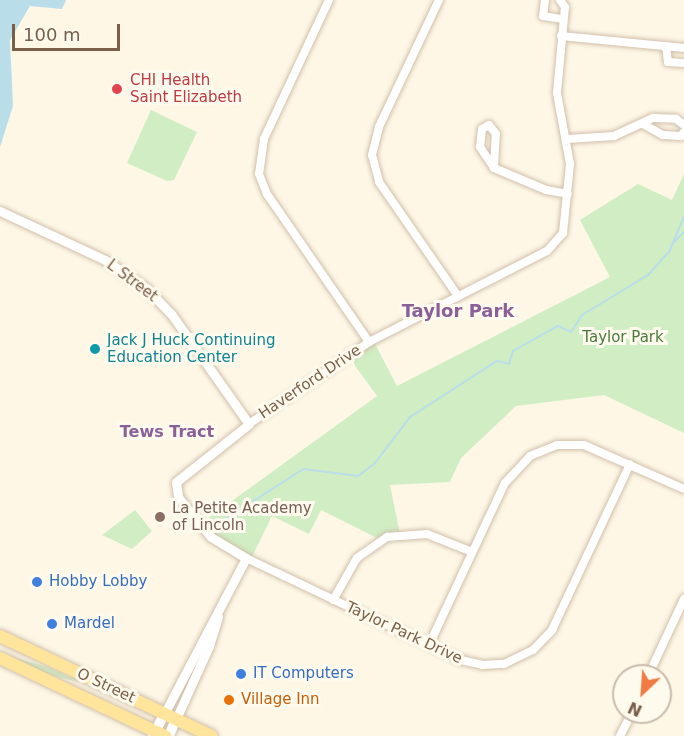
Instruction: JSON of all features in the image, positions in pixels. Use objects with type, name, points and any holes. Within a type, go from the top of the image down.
[{"type":"main road","name":"O Street","points":[[0,636],[212,736]]},
{"type":"main road","name":"O Street","points":[[0,658],[160,735]]},
{"type":"main road","points":[[160,735],[170,716]]},
{"type":"street","points":[[329,0],[264,139],[259,174],[267,194],[369,342]]},
{"type":"street","points":[[438,0],[379,127],[372,155],[379,182],[458,296]]},
{"type":"street","points":[[545,0],[543,16],[563,19]]},
{"type":"street","points":[[494,168],[496,134],[489,125],[480,133],[480,147],[494,168],[546,190],[568,194],[568,139],[557,98],[565,7],[560,0]]},
{"type":"street","points":[[561,36],[684,48]]},
{"type":"street","points":[[666,46],[668,62],[684,63]]},
{"type":"street","points":[[568,139],[614,136],[653,118],[676,119],[684,125]]},
{"type":"street","points":[[643,124],[663,135],[681,136],[684,132]]},
{"type":"street","name":"Haverford Drive","points":[[175,486],[180,476],[249,424],[369,342],[547,250],[563,233],[568,194]]},
{"type":"street","name":"L Street","points":[[0,211],[110,263],[146,288],[172,315],[249,424]]},
{"type":"street","points":[[429,645],[509,476],[535,453],[576,444],[630,464],[684,489]]},
{"type":"street","name":"Taylor Park Drive","points":[[175,486],[178,496],[214,540],[246,558],[466,662],[487,665],[514,661],[538,647],[555,625],[630,464]]},
{"type":"street","points":[[333,600],[360,554],[387,537],[427,534],[472,552]]},
{"type":"street","points":[[170,716],[213,637],[218,616],[246,558]]},
{"type":"street","points":[[654,664],[683,604]]},
{"type":"green space","points":[[151,110],[197,132],[174,180],[167,181],[127,163]]},
{"type":"green space","name":"Taylor Park","points":[[684,174],[684,433],[604,395],[516,406],[461,458],[450,482],[390,485],[400,534],[381,540],[321,510],[309,534],[272,516],[250,561],[200,524],[377,396],[348,356],[373,340],[397,386],[610,277],[580,220],[638,184],[672,200]]},
{"type":"green space","points":[[135,510],[152,531],[132,549],[102,535]]},
{"type":"green space","points":[[11,657],[45,666],[83,683],[53,676]]},
{"type":"water","points":[[0,0],[66,0],[62,9],[30,6],[10,40],[13,106],[0,147]]},
{"type":"waterway","points":[[215,526],[303,469],[358,476],[375,463],[410,417],[497,361],[509,364],[513,351],[558,326],[571,332],[582,315],[648,275],[669,252],[684,217]]},
{"type":"waterway","points":[[674,242],[684,232]]},
{"type":"place","name":"CHI Health Saint Elizabeth","points":[[117,89]]},
{"type":"place","name":"Jack J Huck Continuing Education Center","points":[[95,349]]},
{"type":"place","name":"La Petite Academy of Lincoln","points":[[160,517]]},
{"type":"place","name":"Hobby Lobby","points":[[37,582]]},
{"type":"place","name":"Mardel","points":[[52,624]]},
{"type":"place","name":"IT Computers","points":[[241,674]]},
{"type":"place","name":"Village Inn","points":[[229,700]]},
{"type":"district","name":"Taylor Park","points":[[458,311]]},
{"type":"district","name":"Tews Tract","points":[[167,432]]}]
